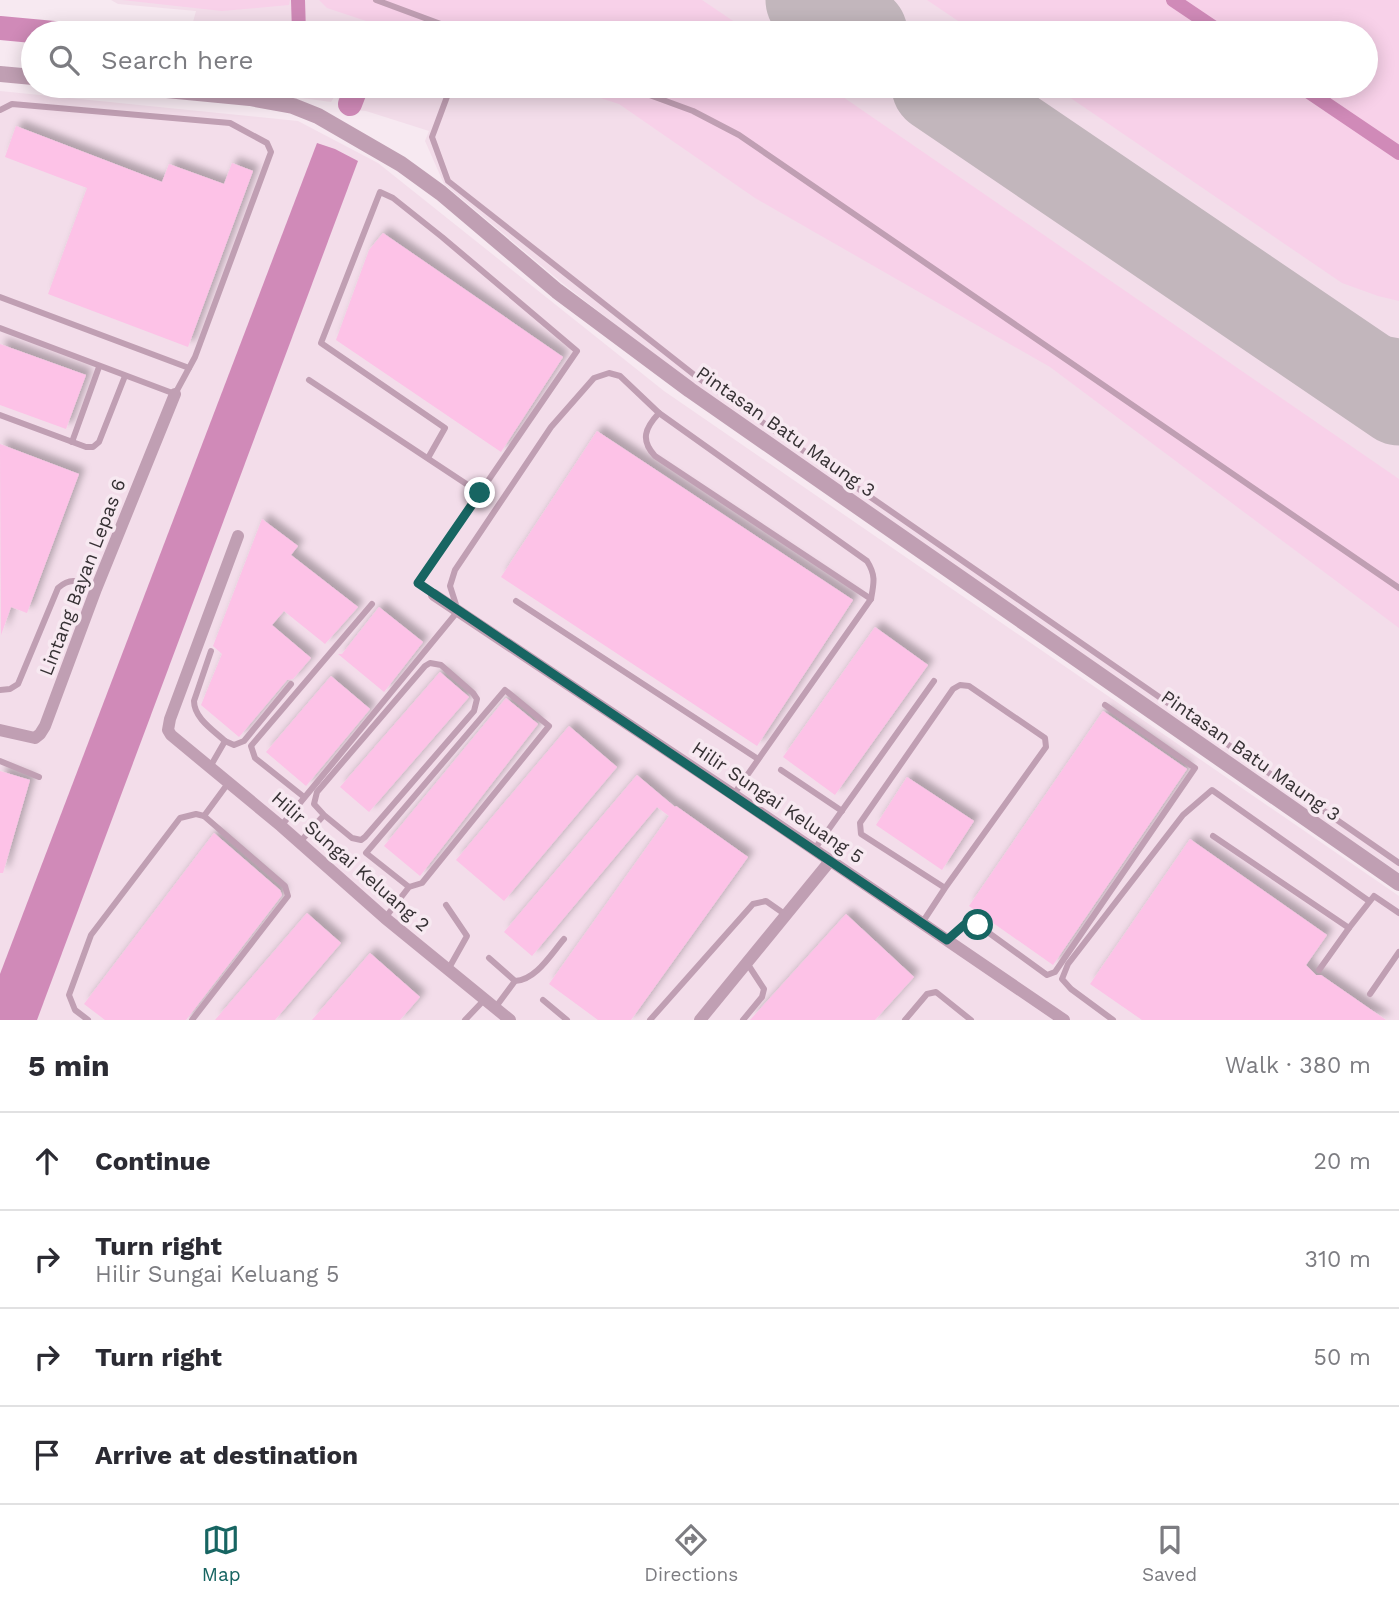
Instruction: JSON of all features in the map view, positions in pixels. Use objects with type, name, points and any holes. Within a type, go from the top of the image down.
[{"type":"street","points":[[0,74],[21,76]]},
{"type":"street","name":"Pintasan Batu Maung 3","points":[[250,98],[293,106],[318,116],[401,164],[441,193],[557,291],[690,390],[1399,883]]},
{"type":"street","name":"Lintang Bayan Lepas 6","points":[[0,730],[27,738],[40,734],[175,394]]},
{"type":"street","name":"Hilir Sungai Keluang 2","points":[[238,536],[168,730],[174,738],[300,842],[385,918],[510,1020]]},
{"type":"street","name":"Hilir Sungai Keluang 5","points":[[434,595],[1064,1020]]},
{"type":"street","points":[[700,1020],[831,861]]},
{"type":"lane","points":[[376,0],[433,21]]},
{"type":"lane","points":[[447,98],[432,137],[448,181],[697,377],[1399,863]]},
{"type":"lane","points":[[658,98],[693,111],[739,135],[1399,588]]},
{"type":"lane","points":[[0,110],[12,104],[230,123],[267,143],[271,152],[189,368],[175,394],[0,328]]},
{"type":"lane","points":[[428,458],[445,428],[321,343],[380,192],[393,198],[442,237],[577,352],[418,583],[434,595]]},
{"type":"lane","points":[[0,297],[189,368]]},
{"type":"lane","points":[[72,442],[99,367]]},
{"type":"lane","points":[[281,826],[458,611],[450,586],[455,570],[551,427],[594,379],[609,373],[620,376],[659,413],[867,561],[874,572],[871,599],[733,795]]},
{"type":"lane","points":[[0,415],[86,447],[93,447],[99,442],[125,376]]},
{"type":"lane","points":[[309,380],[480,493]]},
{"type":"lane","points":[[659,413],[648,424],[644,435],[654,456],[871,599]]},
{"type":"lane","points":[[0,690],[10,689],[18,684],[58,588],[66,581],[72,580],[96,589]]},
{"type":"lane","points":[[516,601],[758,759]]},
{"type":"lane","points":[[304,797],[255,758],[251,746],[372,604]]},
{"type":"lane","points":[[211,651],[194,701],[194,710],[225,741],[234,745],[244,741],[292,684]]},
{"type":"lane","points":[[430,663],[441,665],[473,693],[477,705],[474,711],[365,837],[352,838],[324,815],[314,804],[317,792],[425,666],[430,663]]},
{"type":"lane","points":[[814,850],[934,681]]},
{"type":"lane","points":[[922,923],[1046,747],[1045,738],[970,686],[960,685],[953,689],[860,822],[861,834],[945,888]]},
{"type":"lane","points":[[385,918],[409,887],[422,883],[549,726],[505,690],[366,853],[409,887]]},
{"type":"lane","points":[[947,940],[964,925],[978,925],[1047,975],[1055,972],[1195,768],[1105,705]]},
{"type":"lane","points":[[211,767],[225,741]]},
{"type":"lane","points":[[0,761],[39,777]]},
{"type":"lane","points":[[781,770],[842,811]]},
{"type":"lane","points":[[204,816],[229,782]]},
{"type":"lane","points":[[1113,1020],[1071,989],[1062,979],[1068,964],[1184,815],[1212,790],[1370,901]]},
{"type":"lane","points":[[89,1020],[75,1010],[69,995],[91,934],[180,818],[196,814],[204,816],[285,886],[288,896],[192,1020]]},
{"type":"lane","points":[[300,842],[324,815]]},
{"type":"lane","points":[[1213,836],[1349,928]]},
{"type":"lane","points":[[1319,970],[1374,895],[1399,913]]},
{"type":"lane","points":[[650,1020],[753,904],[766,901],[786,915]]},
{"type":"lane","points":[[446,905],[467,936],[449,968]]},
{"type":"lane","points":[[489,958],[515,981],[525,980],[564,939]]},
{"type":"lane","points":[[1370,994],[1399,952]]},
{"type":"lane","points":[[743,1020],[762,997],[764,989],[747,963]]},
{"type":"lane","points":[[1391,963],[1399,968]]},
{"type":"lane","points":[[495,1008],[515,981]]},
{"type":"lane","points":[[905,1020],[927,994],[936,992],[971,1020]]},
{"type":"lane","points":[[465,1020],[485,999]]},
{"type":"lane","points":[[542,1000],[568,1020]]},
{"type":"shaded area","points":[[111,0],[1399,0],[1399,873],[691,383],[562,283],[444,184],[425,141],[429,131],[366,111],[341,109],[337,98],[1378,98],[1378,21],[193,21],[196,11],[118,4]]},
{"type":"shaded area","points":[[122,0],[290,0],[289,5],[222,11]]},
{"type":"shaded area","points":[[319,0],[702,0],[733,21],[366,21],[327,8]]},
{"type":"shaded area","points":[[927,0],[1399,0],[1399,301],[1342,283],[1071,98],[1378,98],[1378,21],[958,21]]},
{"type":"shaded area","points":[[0,91],[21,93],[21,98],[70,98],[298,121],[378,163],[664,391],[1399,896],[1399,1020],[0,1020]]},
{"type":"shaded area","points":[[302,98],[334,98],[331,102]]},
{"type":"shaded area","points":[[600,98],[844,98],[1399,479],[1399,628],[1050,367],[755,198],[619,104]]},
{"type":"shaded area","points":[[317,143],[358,161],[37,1020],[0,1020],[0,974]]},
{"type":"building","points":[[16,126],[162,182],[169,164],[224,184],[232,163],[253,171],[188,347],[48,294],[87,188],[5,157]]},
{"type":"building","points":[[383,233],[563,357],[501,452],[336,340],[369,250]]},
{"type":"building","points":[[0,344],[86,375],[66,429],[0,405]]},
{"type":"building","points":[[597,431],[853,600],[757,746],[501,577]]},
{"type":"building","points":[[0,444],[79,474],[27,613],[11,607],[1,635]]},
{"type":"building","points":[[262,519],[298,546],[291,555],[358,607],[325,644],[284,611],[272,625],[311,658],[293,679],[287,680],[239,737],[201,705],[222,654],[213,646]]},
{"type":"building","points":[[379,607],[423,642],[384,692],[338,654],[342,654]]},
{"type":"building","points":[[875,627],[928,665],[835,795],[783,757]]},
{"type":"building","points":[[440,672],[469,697],[369,812],[340,787]]},
{"type":"building","points":[[331,676],[370,709],[306,786],[266,752]]},
{"type":"building","points":[[506,698],[538,724],[420,876],[384,846]]},
{"type":"building","points":[[1103,711],[1187,769],[1053,965],[969,906]]},
{"type":"building","points":[[569,726],[617,767],[504,901],[456,860]]},
{"type":"building","points":[[0,771],[30,780],[3,873],[0,873]]},
{"type":"building","points":[[637,775],[675,807],[748,857],[631,1020],[598,1020],[549,984],[669,816],[657,807],[532,956],[504,932]]},
{"type":"building","points":[[907,777],[974,821],[942,870],[876,825]]},
{"type":"building","points":[[214,833],[280,890],[282,895],[186,1020],[105,1020],[84,1004]]},
{"type":"building","points":[[1190,839],[1327,935],[1306,965],[1316,975],[1321,975],[1386,1020],[1142,1020],[1090,984]]},
{"type":"building","points":[[307,913],[341,943],[275,1020],[215,1020]]},
{"type":"building","points":[[846,914],[914,977],[875,1020],[750,1020]]},
{"type":"building","points":[[370,953],[420,997],[400,1020],[312,1020]]},
{"type":"waterway","points":[[298,0],[299,21]]},
{"type":"waterway","points":[[1173,0],[1204,21]]},
{"type":"waterway","points":[[0,28],[21,30]]},
{"type":"waterway","points":[[350,104],[352,98]]},
{"type":"waterway","points":[[1318,98],[1399,153]]},
{"type":"taxiway","points":[[1287,323],[1342,343],[1399,357]]},
{"type":"runway","points":[[812,0],[843,21]]},
{"type":"runway","points":[[956,98],[1399,399]]},
{"type":"route","points":[[480,493],[418,583],[947,940],[964,925],[978,925]]}]
